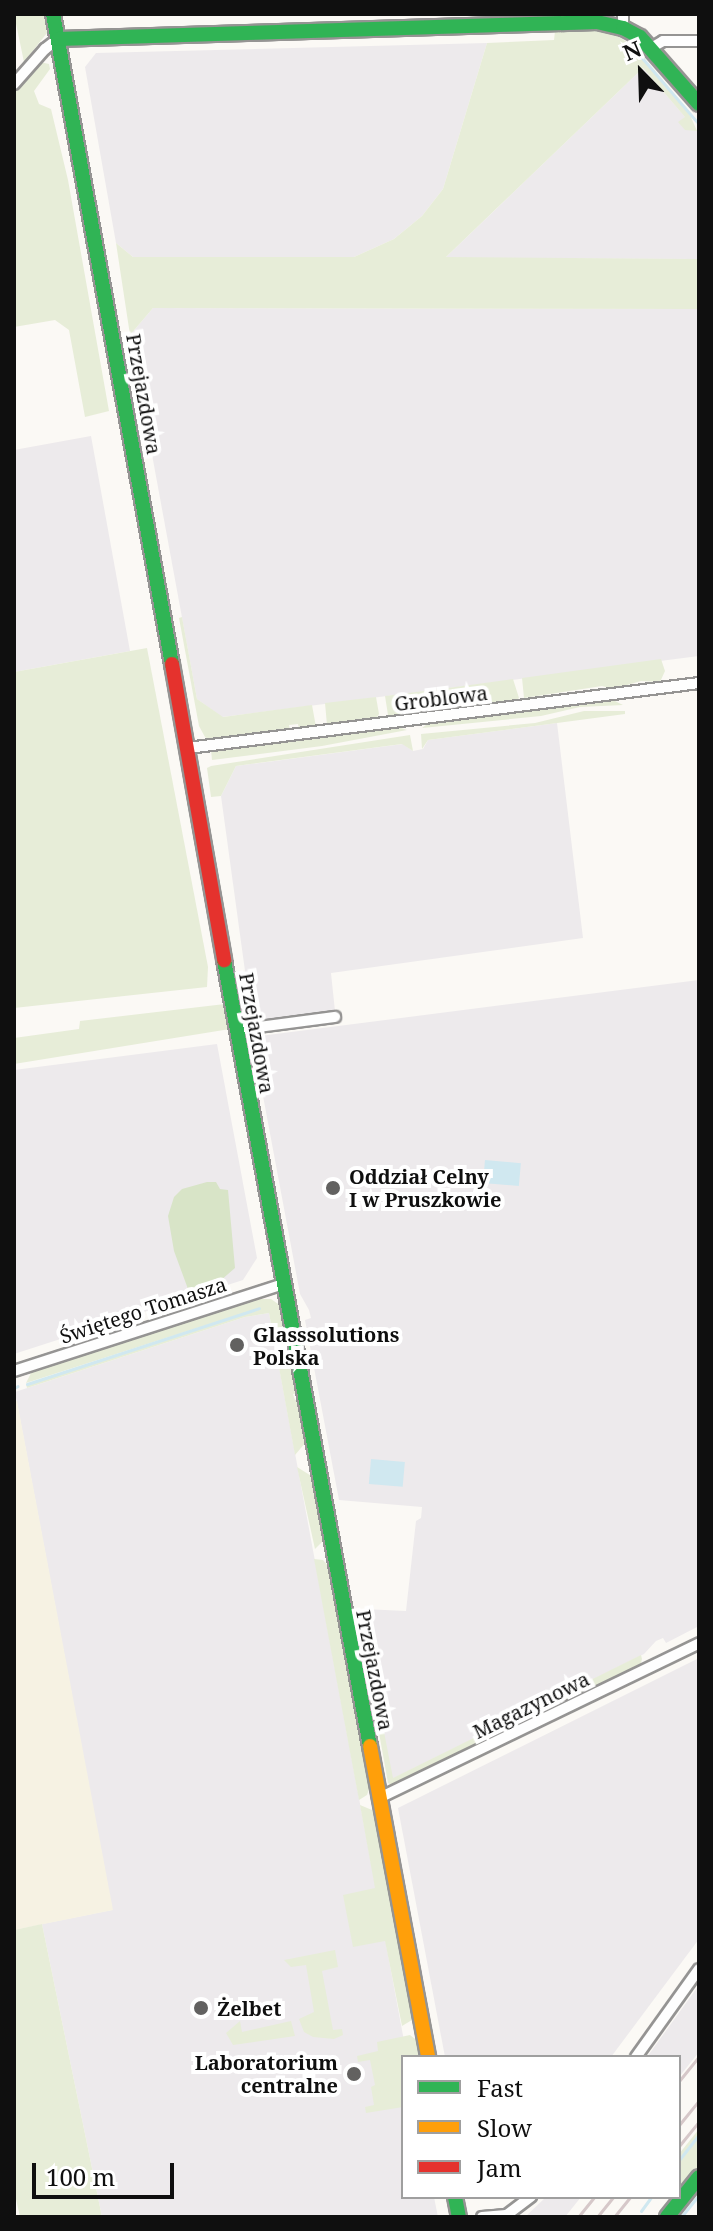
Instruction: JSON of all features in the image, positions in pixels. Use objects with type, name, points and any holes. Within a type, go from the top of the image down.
[{"type":"street","name":"Przejazdowa","points":[[53,14],[188,748],[236,1030],[428,2055]]},
{"type":"street","points":[[14,84],[58,39],[623,21],[651,48],[699,104]]},
{"type":"street","points":[[651,48],[663,41],[699,41]]},
{"type":"street","name":"Groblowa","points":[[188,748],[699,683]]},
{"type":"street","points":[[236,1030],[335,1017]]},
{"type":"street","name":"Świętego Tomasza","points":[[14,1371],[283,1284]]},
{"type":"street","name":"Magazynowa","points":[[379,1798],[699,1643]]},
{"type":"street","points":[[637,2055],[699,1969]]},
{"type":"street","points":[[667,2217],[699,2177]]},
{"type":"street","points":[[482,2217],[505,2216],[528,2199]]},
{"type":"shaded area","points":[[487,43],[443,189],[422,216],[394,239],[354,257],[133,257],[116,243],[85,67],[96,53]]},
{"type":"shaded area","points":[[643,68],[699,133],[699,259],[445,258]]},
{"type":"shaded area","points":[[153,308],[699,309],[699,656],[222,717],[197,699],[130,335]]},
{"type":"shaded area","points":[[91,436],[130,651],[14,672],[14,450]]},
{"type":"shaded area","points":[[557,723],[583,938],[331,973],[335,1011],[252,1022],[221,796],[236,766],[403,744],[413,751],[423,749],[428,740]]},
{"type":"shaded area","points":[[699,980],[699,1626],[666,1643],[663,1638],[656,1641],[644,1654],[392,1779],[363,1624],[363,1609],[406,1611],[416,1521],[421,1518],[422,1507],[339,1500],[305,1320],[311,1318],[300,1294],[252,1037]]},
{"type":"shaded area","points":[[217,1044],[257,1258],[243,1280],[14,1354],[14,1070]]},
{"type":"shaded area","points":[[269,1313],[407,2055],[401,2055],[401,2199],[434,2199],[438,2217],[102,2217],[42,1924],[112,1910],[15,1392],[245,1317]]},
{"type":"shaded area","points":[[17,1401],[113,1910],[14,1930],[14,1402]]},
{"type":"shaded area","points":[[699,1658],[699,1939],[612,2055],[445,2055],[398,1808]]},
{"type":"shaded area","points":[[699,1985],[699,2052],[681,2074],[681,2055],[648,2055]]},
{"type":"shaded area","points":[[544,2199],[579,2199],[565,2217],[525,2217]]},
{"type":"green space","points":[[14,14],[46,14],[47,33],[24,62]]},
{"type":"green space","points":[[591,30],[617,36],[639,49],[635,52],[638,60],[643,60],[690,115],[697,131],[685,130],[678,122],[685,117],[643,68],[446,257],[699,259],[699,309],[153,308],[130,335],[116,243],[133,257],[354,257],[394,239],[422,216],[443,189],[487,43],[554,40],[555,31]]},
{"type":"green space","points":[[40,62],[49,64],[50,69],[34,91],[39,104],[51,109],[68,180],[109,411],[85,417],[69,330],[55,320],[14,327],[14,90]]},
{"type":"green space","points":[[182,617],[197,699],[223,717],[312,705],[316,727],[299,729],[298,724],[289,725],[290,730],[210,740],[205,737],[199,726],[179,618]]},
{"type":"green space","points":[[147,648],[208,967],[207,987],[14,1008],[14,672]]},
{"type":"green space","points":[[661,659],[665,671],[660,682],[641,681],[613,689],[602,686],[524,698],[522,678]]},
{"type":"green space","points":[[513,679],[519,698],[516,701],[457,705],[442,711],[435,707],[433,690]]},
{"type":"green space","points":[[424,691],[422,712],[393,717],[388,715],[385,696]]},
{"type":"green space","points":[[376,697],[379,714],[376,719],[327,725],[325,703]]},
{"type":"green space","points":[[611,699],[623,705],[580,707],[541,716],[422,728],[430,722]]},
{"type":"green space","points":[[584,711],[625,711],[625,714],[428,740],[422,749],[421,734],[535,723]]},
{"type":"green space","points":[[398,727],[407,730],[322,746],[212,760],[211,750]]},
{"type":"green space","points":[[410,735],[413,751],[402,744],[236,766],[221,796],[211,797],[207,768],[211,766]]},
{"type":"green space","points":[[225,1004],[230,1029],[14,1064],[14,1038],[79,1029],[80,1021]]},
{"type":"green space","points":[[216,1182],[220,1189],[228,1190],[235,1268],[220,1281],[214,1296],[188,1304],[188,1289],[174,1251],[168,1216],[174,1197],[182,1189]]},
{"type":"green space","points":[[256,1299],[271,1299],[281,1306],[298,1393],[293,1394],[295,1400],[299,1399],[306,1442],[295,1455],[269,1313],[245,1317],[27,1388],[26,1384],[259,1308],[26,1383],[32,1371]]},
{"type":"green space","points":[[297,1467],[313,1477],[324,1540],[315,1549]]},
{"type":"green space","points":[[314,1559],[323,1560],[331,1569],[370,1786],[367,1795],[359,1800]]},
{"type":"green space","points":[[365,1619],[363,1624],[393,1778],[641,1655],[642,1659],[640,1667],[396,1787],[388,1783],[359,1621]]},
{"type":"green space","points":[[360,1805],[372,1810],[376,1816],[414,2011],[412,2020],[402,2026],[385,1941],[353,1947],[343,1895],[375,1888]]},
{"type":"green space","points":[[42,1924],[102,2217],[20,2217],[14,2190],[14,1930]]},
{"type":"green space","points":[[335,1950],[338,1967],[322,1971],[333,2030],[342,2029],[343,2035],[334,2039],[313,2037],[304,2032],[299,2019],[314,2012],[306,1965],[291,1967],[284,1960]]},
{"type":"green space","points":[[240,2021],[242,2032],[291,2021],[295,2036],[233,2045],[226,2033]]},
{"type":"green space","points":[[410,2035],[419,2042],[423,2055],[401,2055],[401,2107],[366,2113],[365,2107],[374,2105],[371,2087],[375,2085],[370,2060],[358,2062],[357,2056],[378,2051],[377,2042]]},
{"type":"green space","points":[[699,2129],[699,2169],[681,2192],[681,2152]]},
{"type":"water","points":[[485,1160],[521,1163],[519,1186],[483,1183]]},
{"type":"water","points":[[371,1459],[405,1462],[403,1487],[369,1484]]},
{"type":"waterway","points":[[637,52],[697,122]]},
{"type":"waterway","points":[[27,1384],[259,1308]]},
{"type":"waterway","points":[[14,1388],[18,1386]]},
{"type":"waterway","points":[[681,2157],[699,2134]]},
{"type":"waterway","points":[[681,2217],[699,2195]]},
{"type":"waterway","points":[[641,2211],[650,2199]]},
{"type":"railway","points":[[681,2078],[699,2056]]},
{"type":"railway","points":[[681,2122],[699,2100]]},
{"type":"railway","points":[[681,2144],[699,2121]]},
{"type":"railway","points":[[578,2217],[592,2199]]},
{"type":"railway","points":[[597,2217],[611,2199]]},
{"type":"railway","points":[[614,2217],[628,2199]]},
{"type":"traffic: fast","points":[[53,14],[172,664]]},
{"type":"traffic: fast","points":[[58,39],[597,22],[623,28],[640,37],[699,104]]},
{"type":"traffic: fast","points":[[224,960],[370,1746]]},
{"type":"traffic: fast","points":[[667,2217],[699,2177]]},
{"type":"traffic: fast","points":[[455,2199],[459,2217]]},
{"type":"traffic: slow","points":[[370,1746],[428,2055]]},
{"type":"traffic: jam","points":[[172,664],[224,960]]},
{"type":"place","name":"Oddział Celny I w Pruszkowie","points":[[333,1188]]},
{"type":"place","name":"Glasssolutions Polska","points":[[237,1345]]},
{"type":"place","name":"Żelbet","points":[[201,2008]]},
{"type":"place","name":"Laboratorium centralne","points":[[354,2074]]}]
